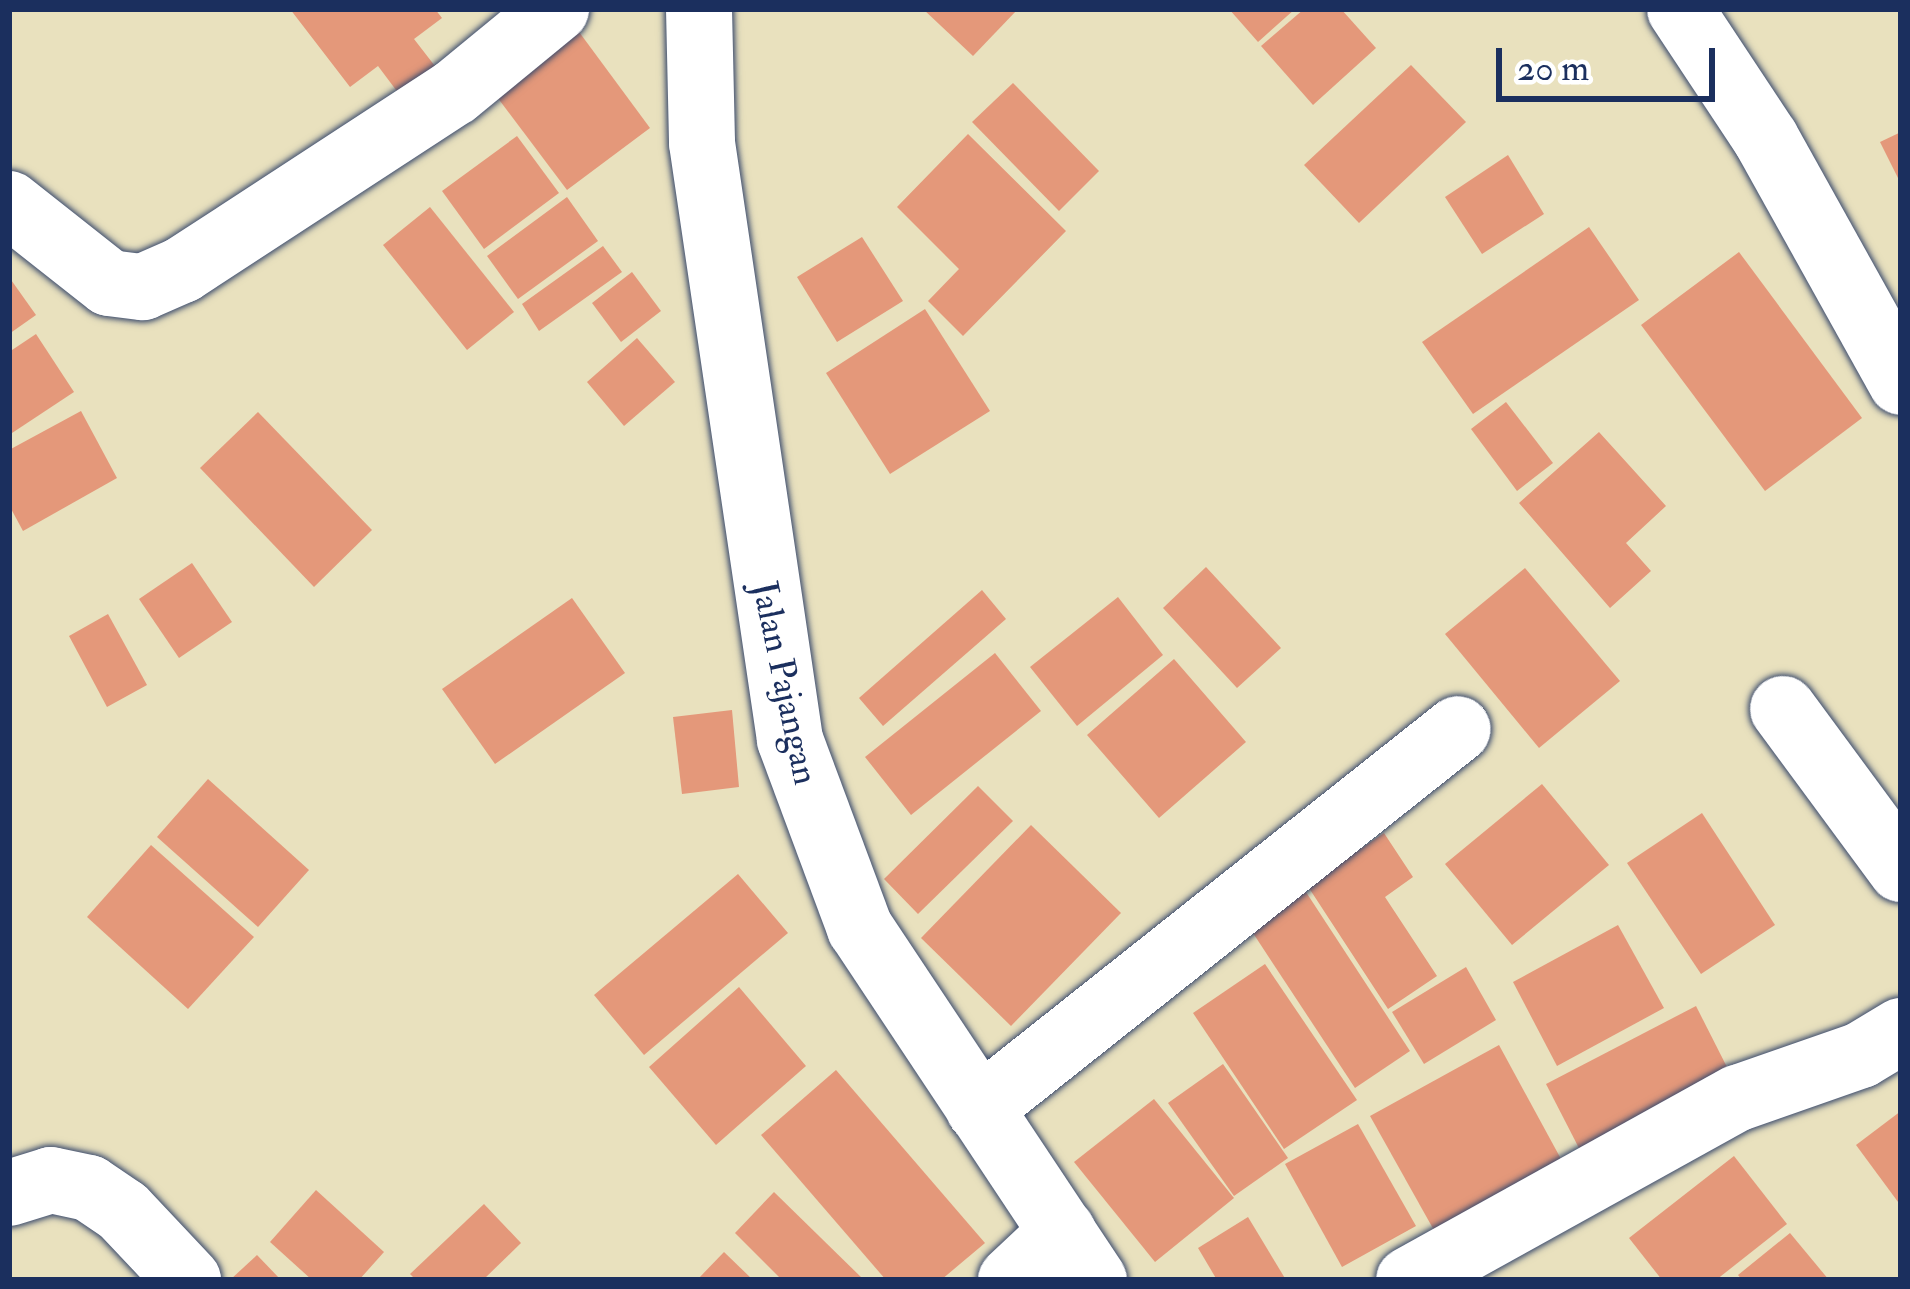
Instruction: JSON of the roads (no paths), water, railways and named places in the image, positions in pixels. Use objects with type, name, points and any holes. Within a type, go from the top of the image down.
[{"type":"street","points":[[9,204],[95,274],[143,287],[182,270],[455,92],[556,9]]},
{"type":"street","name":"Jalan Pajangan","points":[[699,9],[702,143],[790,740],[860,928],[1078,1255]]},
{"type":"street","points":[[1680,9],[1766,139],[1901,382]]},
{"type":"street","points":[[1783,709],[1901,869]]},
{"type":"street","points":[[980,1109],[1458,729]]},
{"type":"street","points":[[1409,1280],[1738,1098],[1861,1055],[1901,1031]]},
{"type":"street","points":[[9,1192],[51,1180],[89,1188],[124,1211],[188,1280]]},
{"type":"street","points":[[1011,1280],[1078,1255]]}]
